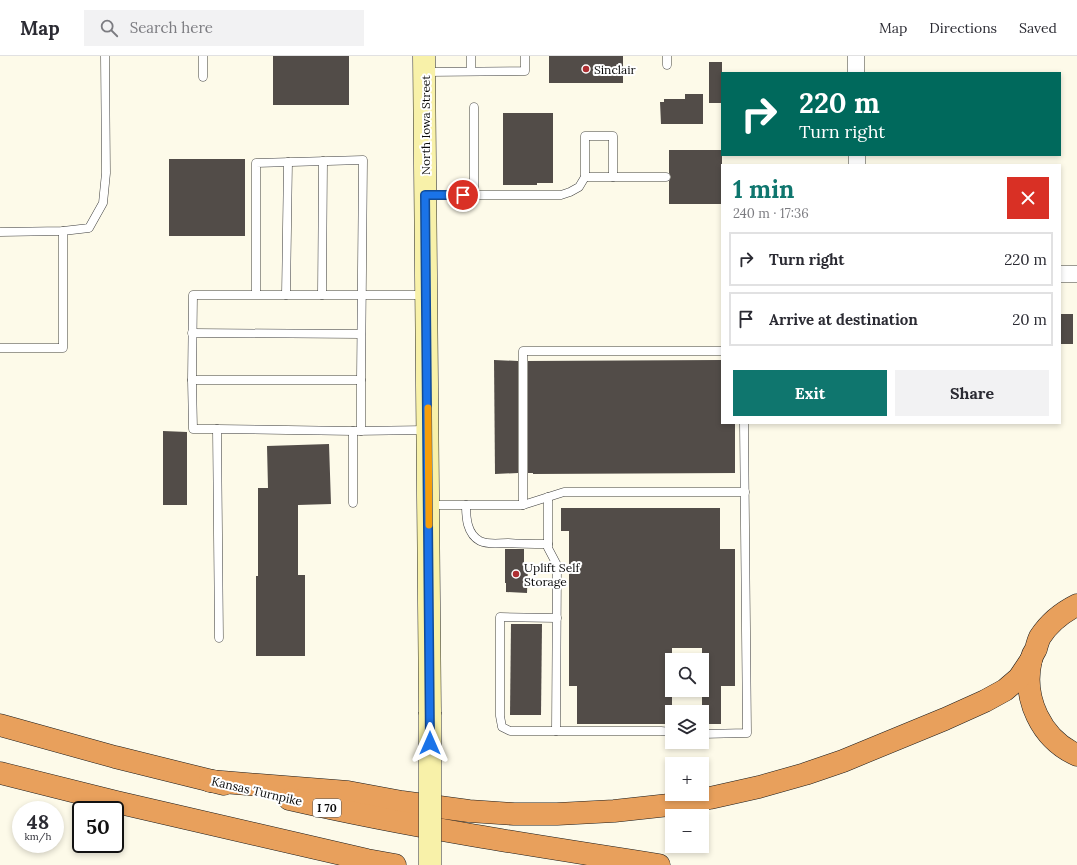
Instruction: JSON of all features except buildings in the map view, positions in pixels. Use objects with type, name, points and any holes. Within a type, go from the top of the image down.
[{"type":"highway","points":[[210,781],[348,792],[402,802],[469,811],[514,814],[557,814],[614,811],[710,798],[805,774],[843,761],[985,701],[1005,690],[1018,678],[1031,660],[1040,637],[1056,619],[1077,605]]},
{"type":"highway","points":[[1031,660],[1028,685],[1034,711],[1047,733],[1074,757]]},
{"type":"highway","name":"Kansas Turnpike","points":[[0,725],[115,757],[210,781],[328,808],[528,845],[659,865]]},
{"type":"highway","points":[[0,773],[373,863],[395,865]]},
{"type":"main road","name":"North Iowa Street","points":[[424,64],[429,505],[430,865]]},
{"type":"street","points":[[856,56],[856,72]]},
{"type":"street","points":[[1061,274],[1077,274]]},
{"type":"lane","points":[[0,232],[63,231],[89,228],[103,203],[106,173],[105,56]]},
{"type":"lane","points":[[203,56],[203,77]]},
{"type":"lane","points":[[471,56],[471,71]]},
{"type":"lane","points":[[424,64],[471,71],[526,71],[525,56]]},
{"type":"lane","points":[[667,56],[667,65]]},
{"type":"lane","points":[[474,107],[474,195]]},
{"type":"lane","points":[[425,195],[561,195],[570,192],[579,187],[585,177],[585,136],[613,136],[613,177]]},
{"type":"lane","points":[[256,295],[256,162],[363,160],[361,380],[354,503]]},
{"type":"lane","points":[[322,295],[323,161]]},
{"type":"lane","points":[[286,295],[288,162]]},
{"type":"lane","points":[[585,177],[666,177]]},
{"type":"lane","points":[[0,348],[63,348],[63,231]]},
{"type":"lane","points":[[426,295],[193,295],[192,380],[193,429],[357,431],[428,430]]},
{"type":"lane","points":[[192,333],[361,334]]},
{"type":"lane","points":[[523,505],[523,351],[721,351]]},
{"type":"lane","points":[[192,380],[361,380]]},
{"type":"lane","points":[[709,734],[747,733],[744,424]]},
{"type":"lane","points":[[217,429],[218,638]]},
{"type":"lane","points":[[429,505],[523,505],[564,492],[745,492]]},
{"type":"lane","points":[[548,497],[548,548],[557,565],[556,731]]},
{"type":"lane","points":[[466,505],[468,528],[480,541],[491,543],[548,544]]},
{"type":"lane","points":[[556,618],[500,617],[500,716],[502,727],[510,731],[665,732]]},
{"type":"slow traffic","points":[[428,408],[429,525]]},
{"type":"place","name":"Sinclair","points":[[586,69]]},
{"type":"place","name":"Uplift Self Storage","points":[[516,574]]},
{"type":"route","points":[[430,743],[425,195],[463,195]]}]
